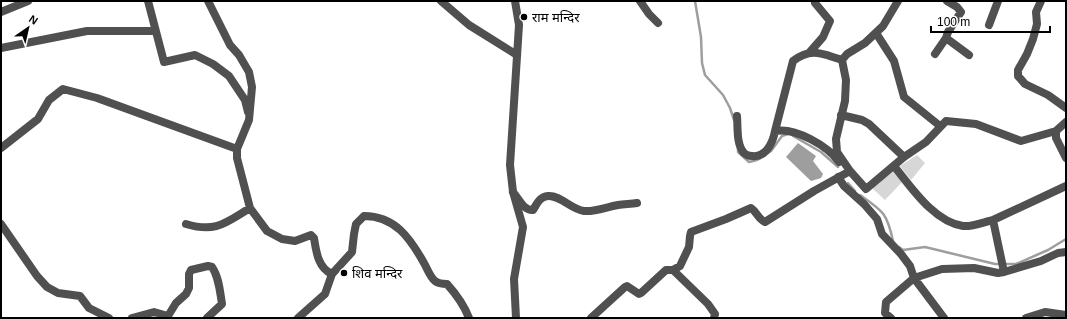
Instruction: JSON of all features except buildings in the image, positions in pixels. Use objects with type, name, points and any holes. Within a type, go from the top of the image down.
[{"type":"street","points":[[1,12],[28,1]]},
{"type":"street","points":[[148,1],[164,62],[195,55],[213,64],[229,76],[245,100],[249,120]]},
{"type":"street","points":[[208,1],[230,45],[239,55],[249,72],[252,87],[249,120],[237,149],[237,158],[250,208],[267,231],[282,239],[295,241],[311,235],[314,238],[320,262],[327,272],[332,274]]},
{"type":"street","points":[[441,1],[469,25],[517,55]]},
{"type":"street","points":[[515,1],[519,25],[510,165],[513,192],[522,227],[514,279],[516,318]]},
{"type":"street","points":[[640,1],[648,14],[658,23]]},
{"type":"street","points":[[842,60],[847,54],[865,43],[883,26],[897,1]]},
{"type":"street","points":[[935,54],[961,12],[956,6],[947,1]]},
{"type":"street","points":[[989,25],[998,1]]},
{"type":"street","points":[[1041,1],[1036,12],[1037,24],[1033,39],[1018,70],[1018,76],[1025,84],[1048,94],[1066,108]]},
{"type":"street","points":[[809,53],[823,36],[830,21],[816,3]]},
{"type":"street","points":[[1,48],[87,32],[155,31]]},
{"type":"street","points":[[876,33],[894,61],[904,97],[940,126]]},
{"type":"street","points":[[946,38],[969,55]]},
{"type":"street","points":[[737,116],[740,144],[744,153],[758,156],[766,151],[774,137],[793,61],[802,54],[816,52],[842,60]]},
{"type":"street","points":[[842,60],[846,80],[845,101],[836,139],[837,152],[848,172]]},
{"type":"street","points":[[1,148],[38,119],[49,100],[63,89],[97,98],[237,149]]},
{"type":"street","points":[[841,115],[862,120],[869,124],[904,157]]},
{"type":"street","points":[[775,131],[782,130],[800,135],[824,147],[866,189],[904,157],[926,142],[946,121],[976,124],[1021,141],[1056,131],[1066,122]]},
{"type":"street","points":[[1056,131],[1056,138],[1066,158]]},
{"type":"street","points":[[894,166],[919,198],[938,215],[950,223],[964,226],[993,220],[1066,186]]},
{"type":"street","points":[[591,318],[625,287],[627,286],[638,294],[641,293],[666,270],[673,270],[680,266],[689,247],[692,232],[751,208],[755,210],[761,220],[765,222],[814,191],[848,172]]},
{"type":"street","points":[[838,177],[844,186],[864,204],[877,219],[882,234],[910,266],[914,278],[944,318]]},
{"type":"street","points":[[513,192],[526,209],[530,211],[534,210],[538,200],[546,196],[554,196],[574,208],[584,211],[597,211],[618,205],[637,203]]},
{"type":"street","points":[[186,224],[200,228],[220,226],[250,208]]},
{"type":"street","points":[[298,318],[325,294],[332,274],[352,252],[356,224],[364,216],[372,216],[394,224],[402,230],[415,247],[434,281],[441,284],[447,284],[454,292],[469,318]]},
{"type":"street","points":[[993,220],[1004,271]]},
{"type":"street","points":[[1,224],[37,276],[47,287],[58,293],[80,296],[89,308],[109,318]]},
{"type":"street","points":[[891,318],[885,313],[886,302],[914,278],[942,269],[974,268],[998,273],[1041,261],[1058,253],[1066,252]]},
{"type":"street","points":[[132,318],[154,312],[169,317],[176,303],[186,294],[189,288],[189,274],[191,270],[208,266],[212,267],[215,271],[222,304],[207,318]]},
{"type":"street","points":[[673,270],[708,304],[715,314],[714,318]]},
{"type":"street","points":[[1026,318],[1045,312],[1066,315]]},
{"type":"shaded area","points":[[798,143],[816,156],[813,161],[823,174],[821,178],[811,181],[786,157]]},
{"type":"shaded area","points":[[917,155],[925,163],[911,180],[900,166]]},
{"type":"shaded area","points":[[894,171],[902,182],[885,200],[873,189],[874,186]]},
{"type":"waterway","points":[[695,1],[701,37],[702,63],[705,75],[723,95],[734,120]]},
{"type":"waterway","points":[[768,153],[782,136],[788,134]]},
{"type":"waterway","points":[[793,136],[821,152],[838,167]]},
{"type":"waterway","points":[[738,148],[738,152],[749,162],[761,158]]},
{"type":"waterway","points":[[848,183],[855,191]]},
{"type":"waterway","points":[[860,195],[879,209],[886,218],[893,241]]},
{"type":"waterway","points":[[899,247],[903,250],[925,247],[995,264],[1016,264],[1048,250],[1066,239]]},
{"type":"place","name":"राम मन्दिर","points":[[524,17]]},
{"type":"place","name":"शिव मन्दिर","points":[[344,273]]}]
